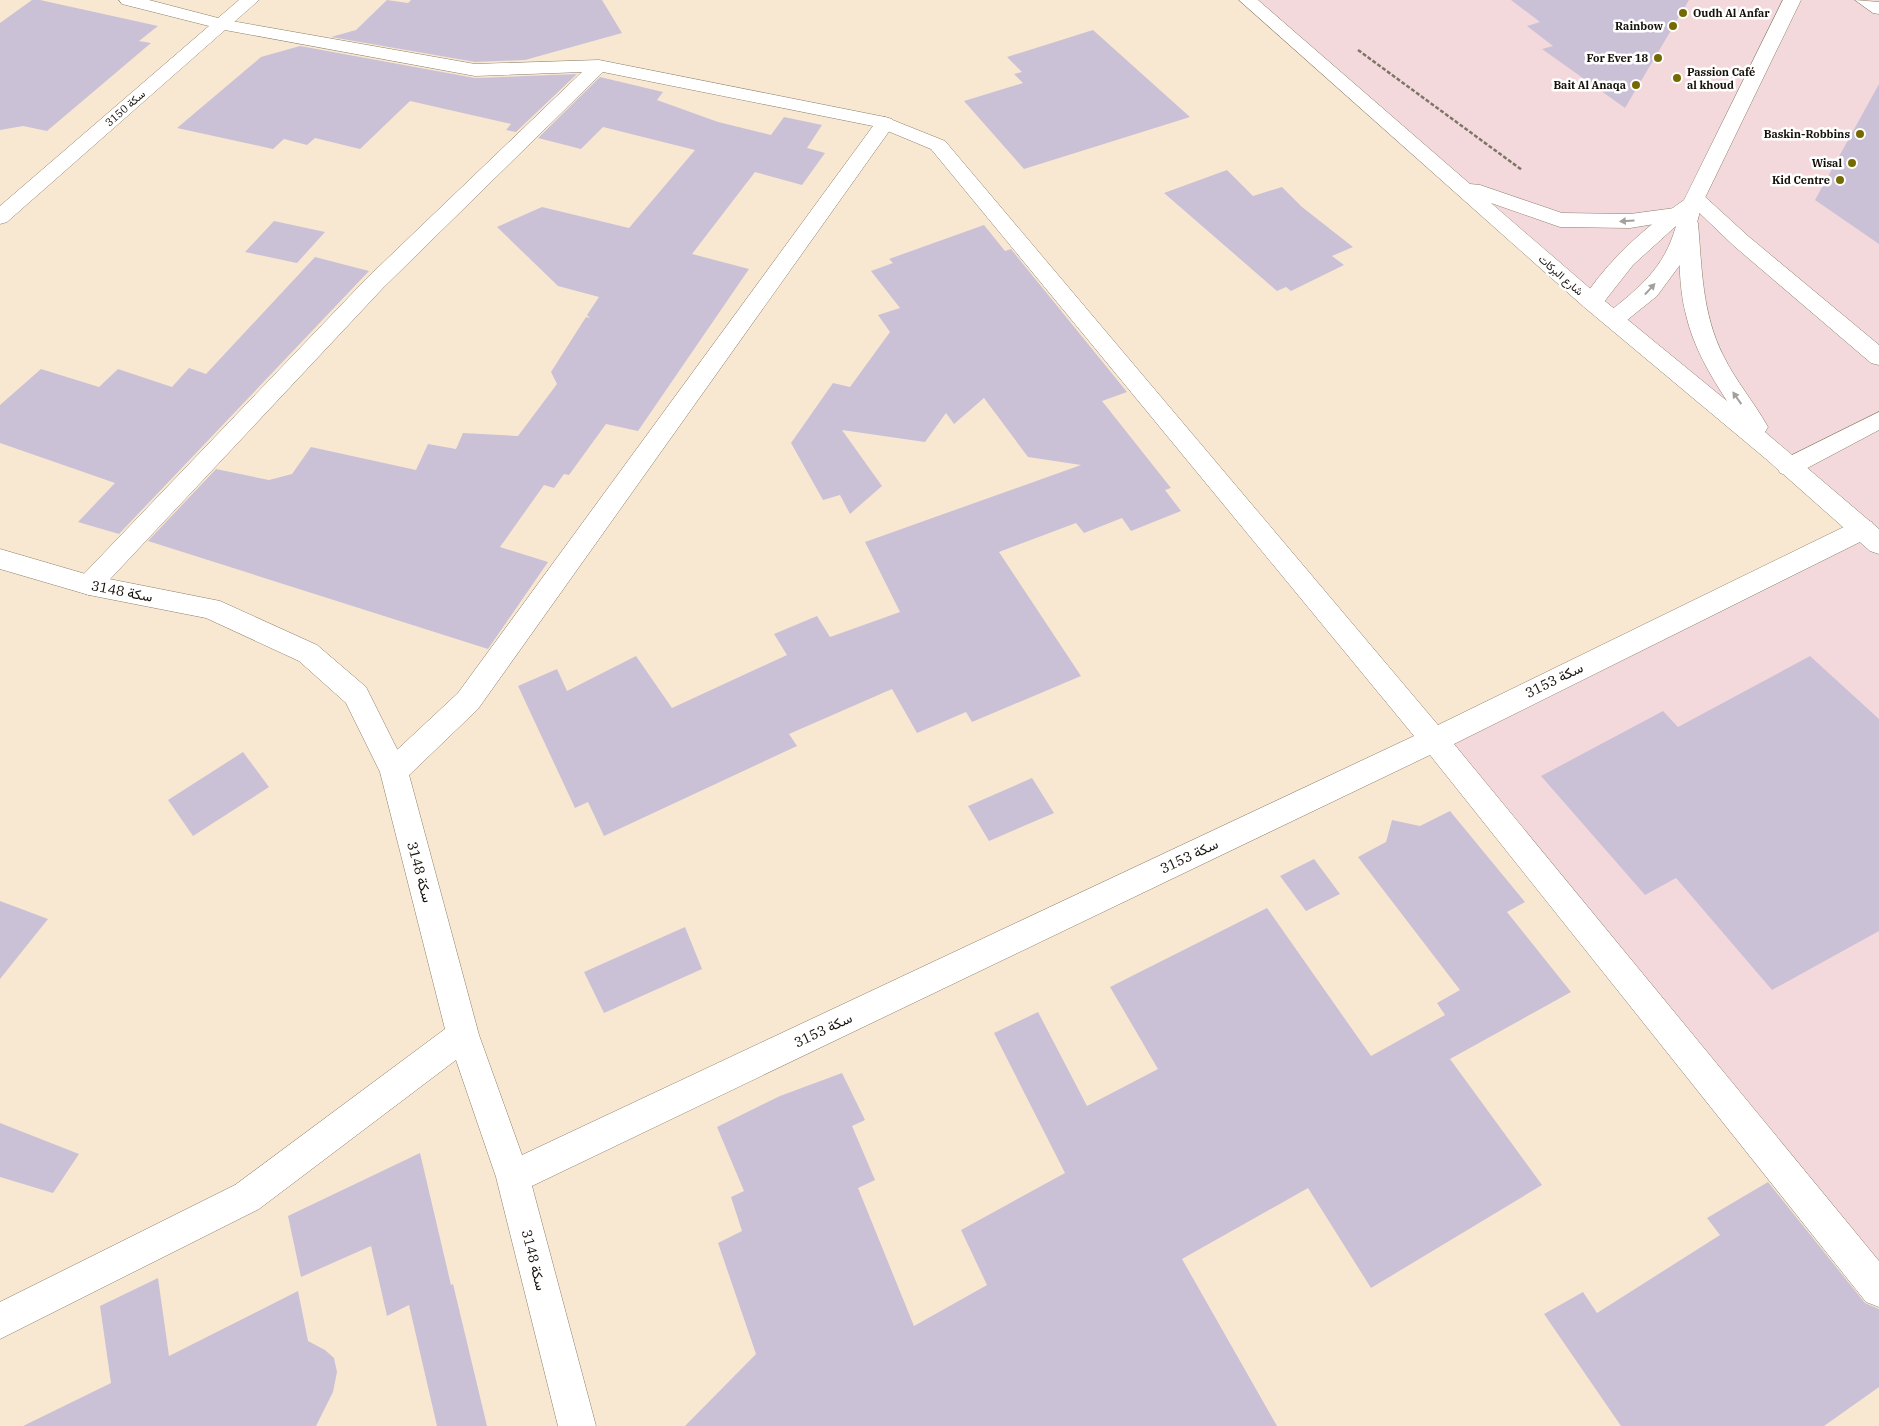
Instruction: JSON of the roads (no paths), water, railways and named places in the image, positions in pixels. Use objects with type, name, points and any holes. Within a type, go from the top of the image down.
[{"type":"street","points":[[128,0],[220,24],[475,70],[599,66],[885,122],[938,145],[1434,740],[1879,1289]]},
{"type":"street","name":"سكة 3150","points":[[0,217],[220,24],[250,0]]},
{"type":"street","name":"شارع البركات","points":[[1248,0],[1592,302],[1871,536]]},
{"type":"street","points":[[1613,320],[1632,306],[1663,275],[1678,250],[1688,210],[1792,0]]},
{"type":"street","points":[[1864,0],[1879,9]]},
{"type":"street","points":[[89,585],[375,283],[599,66]]},
{"type":"street","points":[[394,771],[468,701],[885,122]]},
{"type":"street","points":[[1456,183],[1560,220],[1630,221],[1688,210],[1741,241],[1879,356]]},
{"type":"street","points":[[1592,302],[1621,263],[1656,230],[1688,210]]},
{"type":"street","points":[[1688,210],[1694,297],[1699,326],[1723,378],[1782,460],[1879,420]]},
{"type":"street","name":"سكة 3153","points":[[513,1177],[1434,740],[1871,536]]},
{"type":"street","name":"سكة 3148","points":[[0,559],[89,585],[211,608],[308,653],[356,695],[394,771],[463,1035],[513,1177],[577,1426]]},
{"type":"street","points":[[0,1321],[247,1197],[463,1035]]},
{"type":"place","name":"Oudh Al Anfar","points":[[1683,13]]},
{"type":"place","name":"Rainbow","points":[[1673,26]]},
{"type":"place","name":"For Ever 18","points":[[1658,58]]},
{"type":"place","name":"Passion Café al khoud","points":[[1677,78]]},
{"type":"place","name":"Bait Al Anaqa","points":[[1636,85]]},
{"type":"place","name":"Baskin-Robbins","points":[[1860,134]]},
{"type":"place","name":"Wisal","points":[[1852,163]]},
{"type":"place","name":"Kid Centre","points":[[1840,180]]}]
